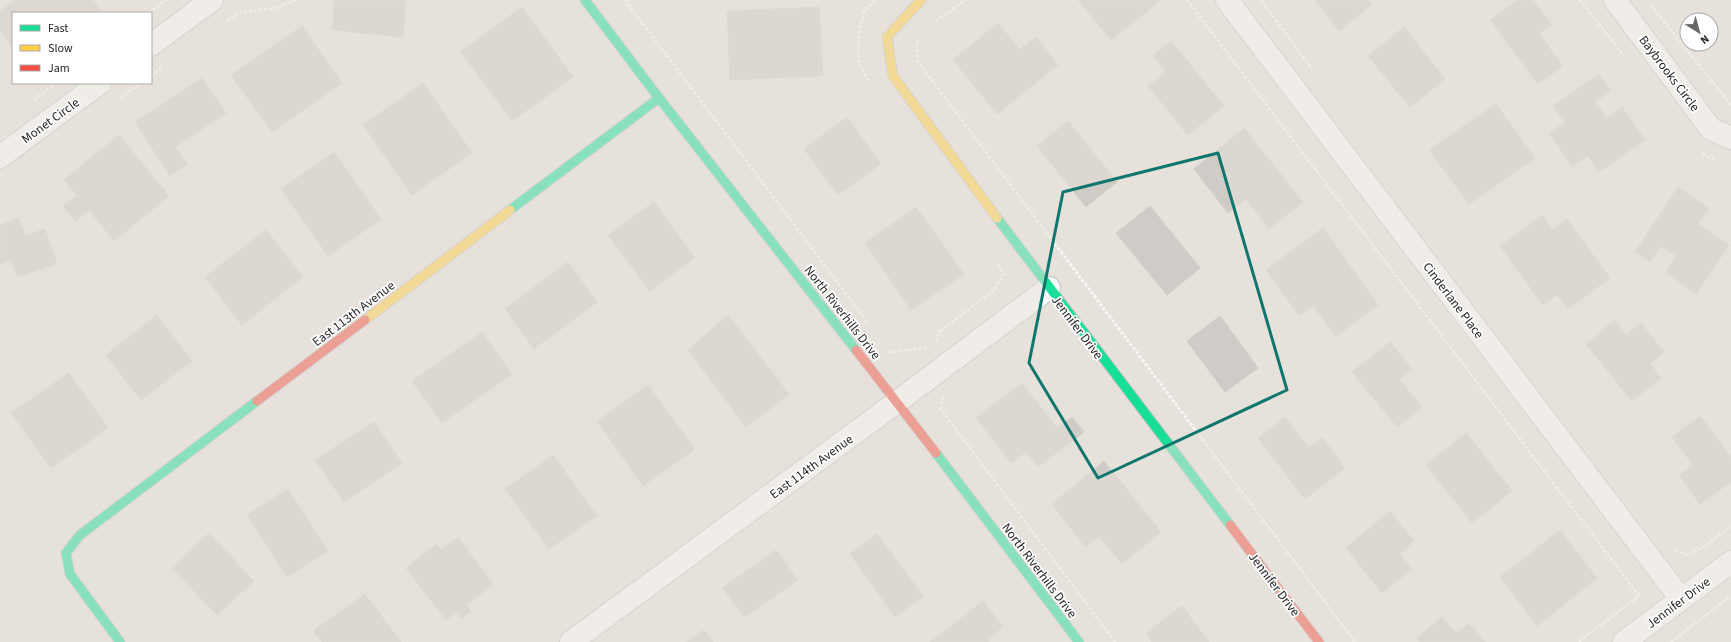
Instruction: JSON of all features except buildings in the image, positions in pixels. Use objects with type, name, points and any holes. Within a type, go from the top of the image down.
[{"type":"street","points":[[152,44],[212,0]]},
{"type":"street","name":"North Riverhills Drive","points":[[585,0],[659,98],[898,402],[1079,642]]},
{"type":"street","name":"Cinderlane Place","points":[[1227,0],[1681,599]]},
{"type":"street","name":"Baybrooks Circle","points":[[1615,0],[1711,129],[1731,138]]},
{"type":"street","name":"Jennifer Drive","points":[[919,1],[888,37],[893,76],[1049,288],[1319,642]]},
{"type":"street","name":"Monet Circle","points":[[0,157],[99,84]]},
{"type":"street","name":"East 113th Avenue","points":[[120,642],[70,574],[66,553],[80,535],[659,98]]},
{"type":"street","name":"East 114th Avenue","points":[[571,642],[898,402],[1049,288]]},
{"type":"street","name":"Jennifer Drive","points":[[1624,642],[1731,562]]},
{"type":"path","points":[[150,12],[166,0]]},
{"type":"path","points":[[227,21],[239,12],[276,8],[296,0]]},
{"type":"path","points":[[625,0],[871,327]]},
{"type":"path","points":[[870,86],[858,60],[859,35],[864,11],[876,0]]},
{"type":"path","points":[[931,25],[965,0]]},
{"type":"path","points":[[1187,0],[1639,596],[1578,642]]},
{"type":"path","points":[[1647,0],[1731,105]]},
{"type":"path","points":[[919,39],[916,44],[918,62],[1355,642]]},
{"type":"path","points":[[152,75],[164,67]]},
{"type":"path","points":[[886,346],[890,352],[934,347],[939,332],[994,290],[1003,275],[1000,265],[995,259]]},
{"type":"path","points":[[943,394],[941,409],[1115,642]]},
{"type":"path","points":[[1671,642],[1731,596]]},
{"type":"highlighted area","points":[[1218,153],[1287,390],[1098,478],[1029,363],[1063,192]]},
{"type":"traffic: fast","points":[[585,0],[659,98],[856,350]]},
{"type":"traffic: fast","points":[[510,210],[659,98]]},
{"type":"traffic: fast","points":[[997,218],[1230,525]]},
{"type":"traffic: fast","points":[[120,642],[70,574],[66,553],[80,535],[257,401]]},
{"type":"traffic: fast","points":[[936,453],[1079,642]]},
{"type":"traffic: slow","points":[[921,0],[887,37],[893,76],[997,218]]},
{"type":"traffic: slow","points":[[365,320],[510,210]]},
{"type":"traffic: jam","points":[[257,401],[365,320]]},
{"type":"traffic: jam","points":[[856,350],[936,453]]},
{"type":"traffic: jam","points":[[1230,525],[1319,642]]}]
